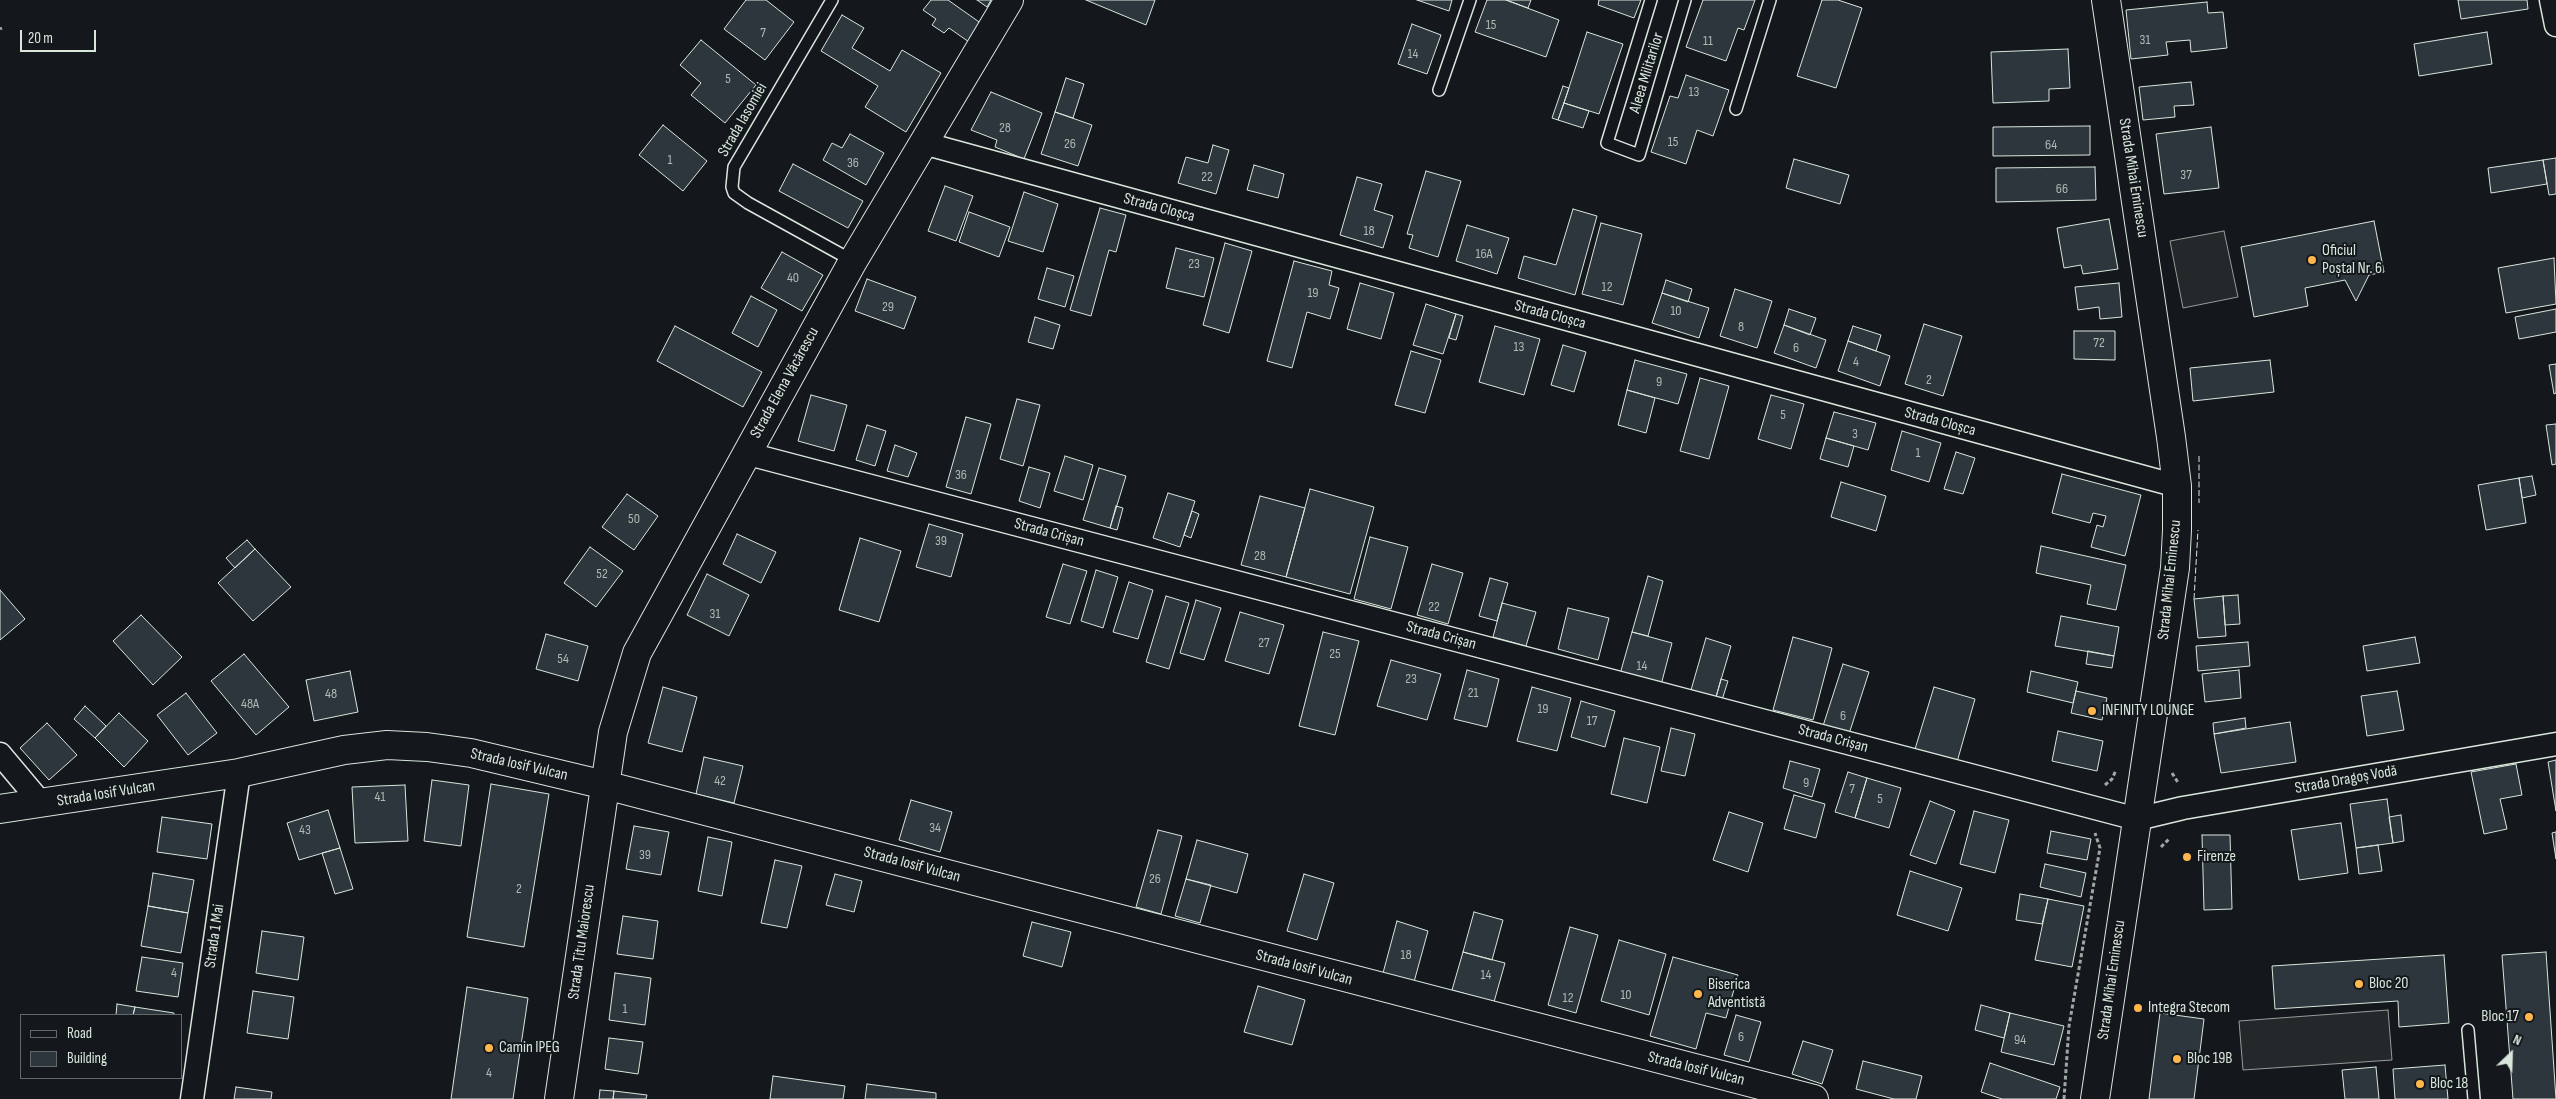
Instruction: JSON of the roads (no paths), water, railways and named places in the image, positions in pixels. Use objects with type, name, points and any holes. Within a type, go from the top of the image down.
[{"type":"street","name":"Strada Elena Văcărescu","points":[[605,785],[613,732],[636,653],[745,453],[854,261],[1009,0]]},
{"type":"street","name":"Strada Mihai Eminescu","points":[[2094,1099],[2175,568],[2177,530],[2176,486],[2171,436],[2106,0]]},
{"type":"street","points":[[2552,0],[2556,25]]},
{"type":"street","name":"Strada Cloșca","points":[[923,143],[2176,486]]},
{"type":"street","name":"Strada Crișan","points":[[745,453],[2137,819]]},
{"type":"street","name":"Strada Dragoș Vodă","points":[[2137,819],[2183,808],[2556,744]]},
{"type":"street","name":"Strada Iosif Vulcan","points":[[0,809],[239,773],[344,750],[387,745],[427,747],[471,753],[605,785],[1814,1099]]},
{"type":"street","points":[[0,754],[42,804]]},
{"type":"street","name":"Strada 1 Mai","points":[[192,1099],[239,773]]},
{"type":"street","name":"Strada Titu Maiorescu","points":[[559,1099],[605,785]]},
{"type":"lane","name":"Strada Iasomiei","points":[[832,0],[734,167],[732,187],[734,193],[748,203],[854,261]]},
{"type":"lane","points":[[1439,90],[1470,0]]},
{"type":"lane","name":"Aleea Militarilor","points":[[1651,0],[1607,144],[1639,154],[1686,0]]},
{"type":"lane","points":[[1736,110],[1770,0]]},
{"type":"lane","points":[[2468,1030],[2474,1099]]},
{"type":"place","name":"Oficiul Poștal Nr. 6","points":[[2312,260]]},
{"type":"place","name":"INFINITY LOUNGE","points":[[2092,711]]},
{"type":"place","name":"Firenze","points":[[2187,857]]},
{"type":"place","name":"Bloc 20","points":[[2359,984]]},
{"type":"place","name":"Biserica Adventistă","points":[[1698,994]]},
{"type":"place","name":"Integra Stecom","points":[[2138,1008]]},
{"type":"place","name":"Bloc 17","points":[[2529,1017]]},
{"type":"place","name":"Camin IPEG","points":[[489,1048]]},
{"type":"place","name":"Bloc 19B","points":[[2177,1059]]},
{"type":"place","name":"Bloc 18","points":[[2420,1084]]}]
